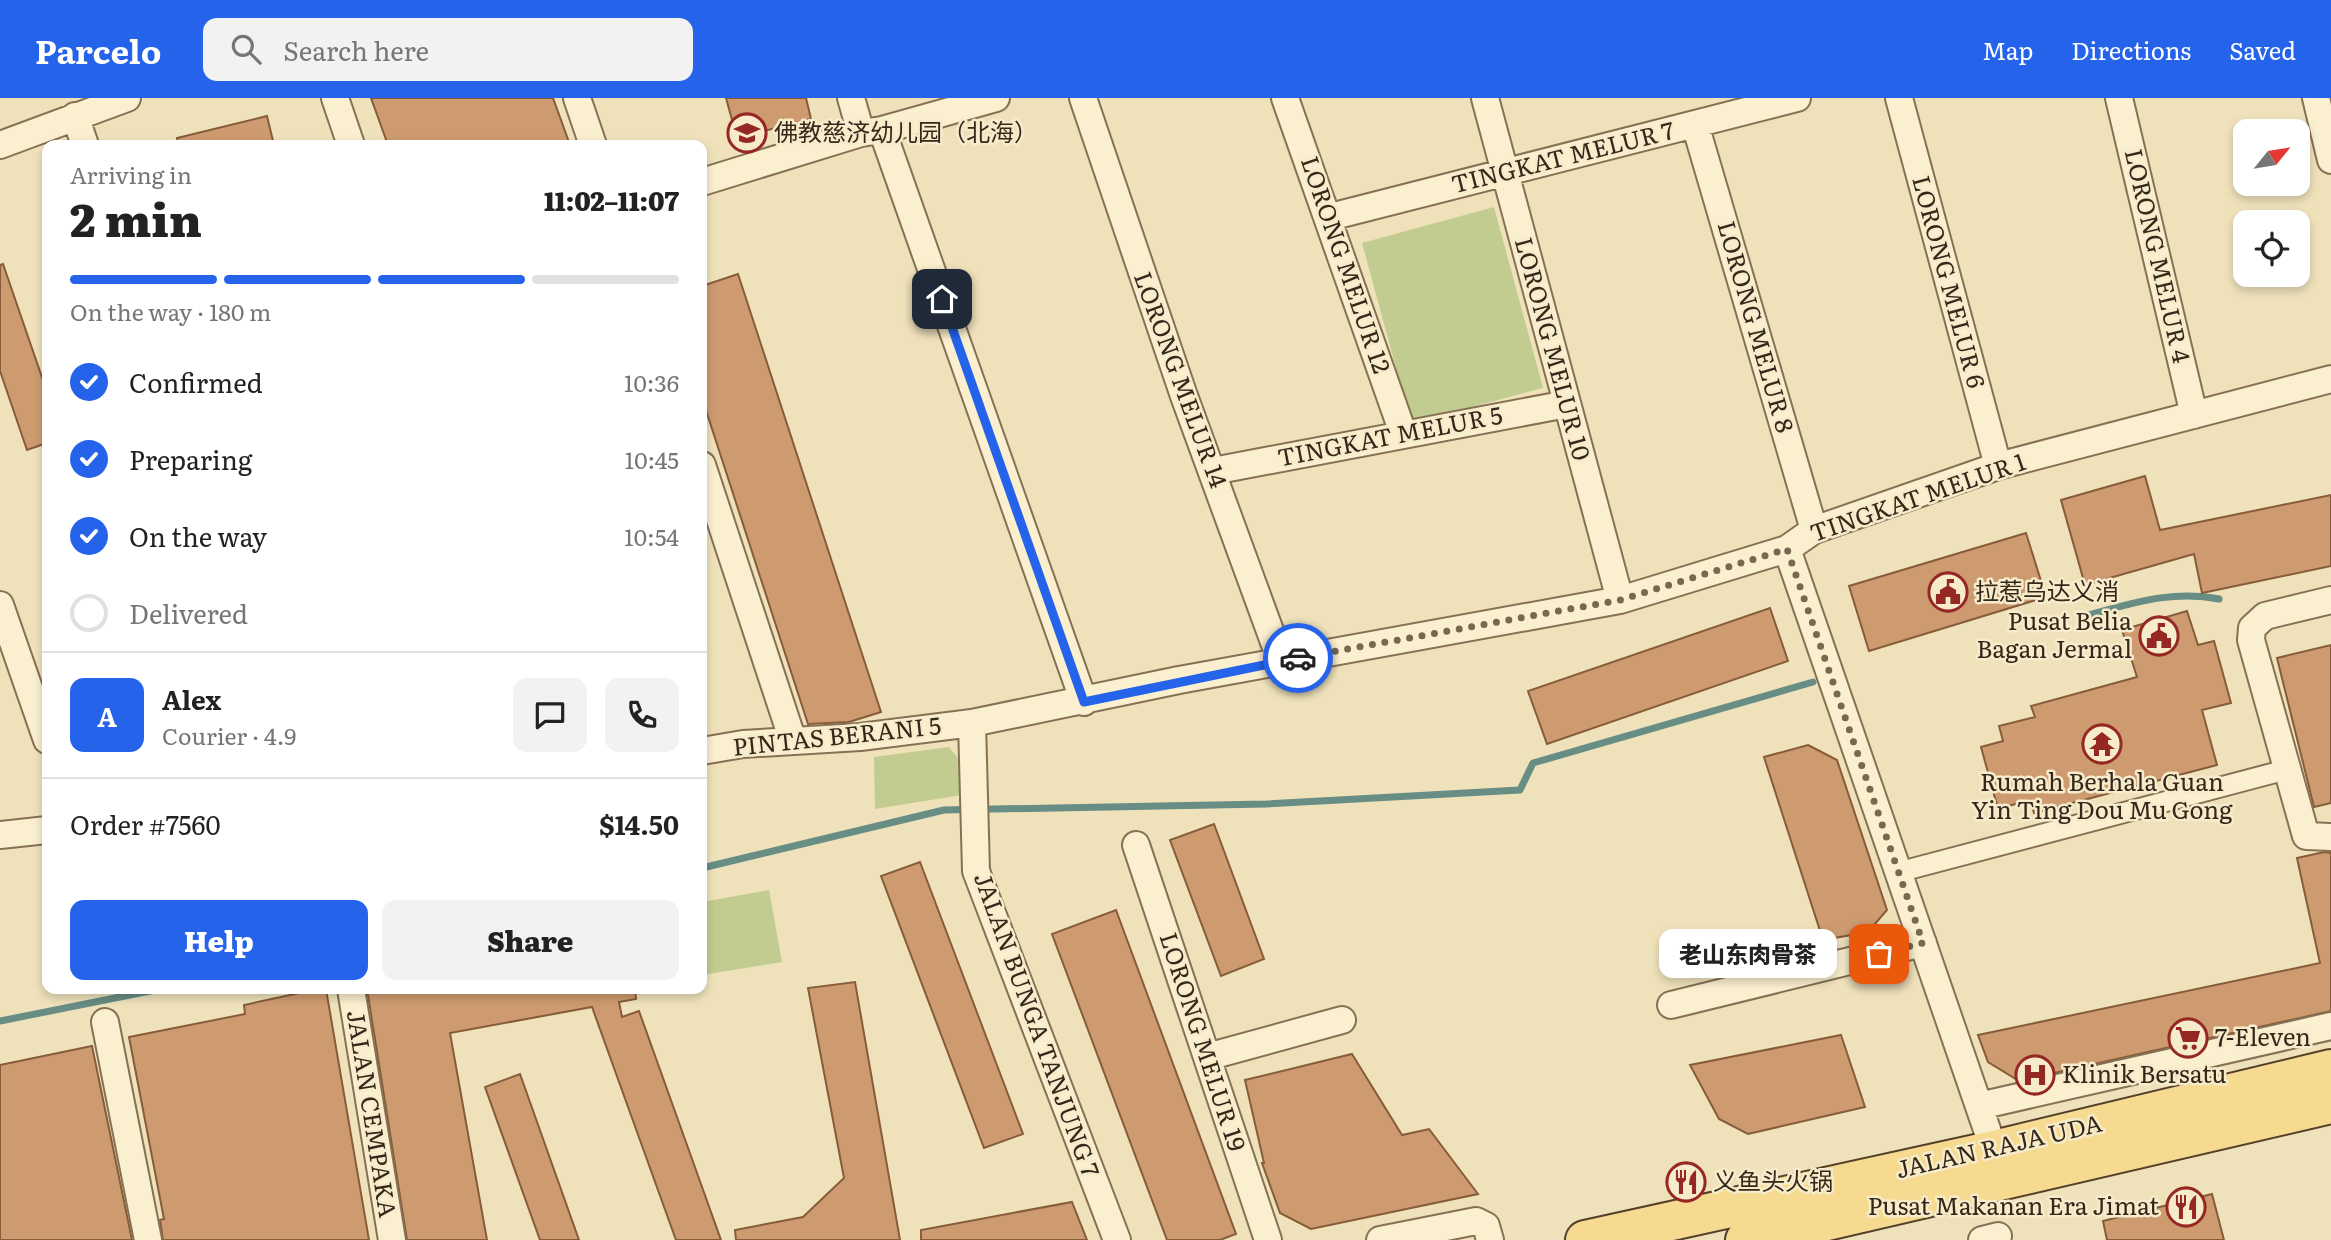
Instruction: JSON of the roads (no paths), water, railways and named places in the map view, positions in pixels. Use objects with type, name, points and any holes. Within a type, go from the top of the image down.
[{"type":"main road","name":"JALAN RAJA UDA","points":[[1585,1240],[1994,1150],[2331,1069]]},
{"type":"main road","name":"JALAN RAJA UDA","points":[[1745,1240],[1824,1231],[2331,1104]]},
{"type":"street","points":[[0,145],[127,98]]},
{"type":"street","points":[[335,98],[349,140]]},
{"type":"street","points":[[577,98],[591,140]]},
{"type":"street","points":[[850,98],[871,132],[1084,702]]},
{"type":"street","points":[[707,181],[996,98]]},
{"type":"street","name":"LORONG MELUR 14","points":[[1083,98],[1281,661]]},
{"type":"street","name":"LORONG MELUR 12","points":[[1285,98],[1330,217],[1403,433]]},
{"type":"street","name":"LORONG MELUR 10","points":[[1485,98],[1620,600]]},
{"type":"street","name":"TINGKAT MELUR 7","points":[[1330,217],[1797,98]]},
{"type":"street","name":"LORONG MELUR 6","points":[[1899,98],[1998,466]]},
{"type":"street","name":"LORONG MELUR 4","points":[[2119,98],[2194,415]]},
{"type":"street","points":[[2316,98],[2331,160]]},
{"type":"street","points":[[75,116],[83,140]]},
{"type":"street","name":"LORONG MELUR 8","points":[[1695,124],[1814,530]]},
{"type":"street","name":"TINGKAT MELUR 1","points":[[972,723],[1281,661],[1620,600],[1787,549],[1814,530],[1998,466],[2331,379]]},
{"type":"street","name":"TINGKAT MELUR 5","points":[[1213,471],[1567,404]]},
{"type":"street","points":[[707,481],[793,741]]},
{"type":"street","points":[[1787,549],[1994,1150]]},
{"type":"street","points":[[2331,600],[2265,616],[2252,628],[2251,640],[2285,770],[2306,836],[2331,836]]},
{"type":"street","points":[[0,606],[42,726]]},
{"type":"street","name":"PINTAS BERANI 5","points":[[707,750],[860,737],[972,723]]},
{"type":"street","name":"JALAN BUNGA TANJUNG 7","points":[[972,723],[976,871],[1117,1240]]},
{"type":"street","points":[[1899,872],[2285,770]]},
{"type":"street","points":[[0,835],[42,831]]},
{"type":"street","name":"LORONG MELUR 19","points":[[1136,845],[1268,1240]]},
{"type":"street","points":[[1671,1005],[1923,943]]},
{"type":"street","name":"JALAN CEMPAKA","points":[[352,994],[392,1240]]},
{"type":"street","points":[[1207,1058],[1342,1020]]},
{"type":"street","points":[[105,1022],[148,1240]]},
{"type":"street","points":[[1979,1106],[2331,1026]]},
{"type":"street","points":[[1380,1240],[1483,1230]]},
{"type":"waterway","points":[[2080,617],[2166,597],[2201,596],[2219,599]]},
{"type":"waterway","points":[[707,867],[944,810],[1266,804],[1520,790],[1533,763],[1813,682]]},
{"type":"waterway","points":[[0,1021],[135,994]]},
{"type":"place","name":"佛教慈济幼儿园（北海）","points":[[747,133]]},
{"type":"place","name":"拉惹乌达义消","points":[[1948,592]]},
{"type":"place","name":"Pusat Belia Bagan Jermal","points":[[2159,636]]},
{"type":"place","name":"Rumah Berhala Guan Yin Ting Dou Mu Gong","points":[[2102,744]]},
{"type":"place","name":"老山东肉骨茶","points":[[1879,954]]},
{"type":"place","name":"7-Eleven","points":[[2188,1038]]},
{"type":"place","name":"Klinik Bersatu","points":[[2035,1075]]},
{"type":"place","name":"义鱼头火锅","points":[[1686,1182]]},
{"type":"place","name":"Pusat Makanan Era Jimat","points":[[2186,1207]]}]
